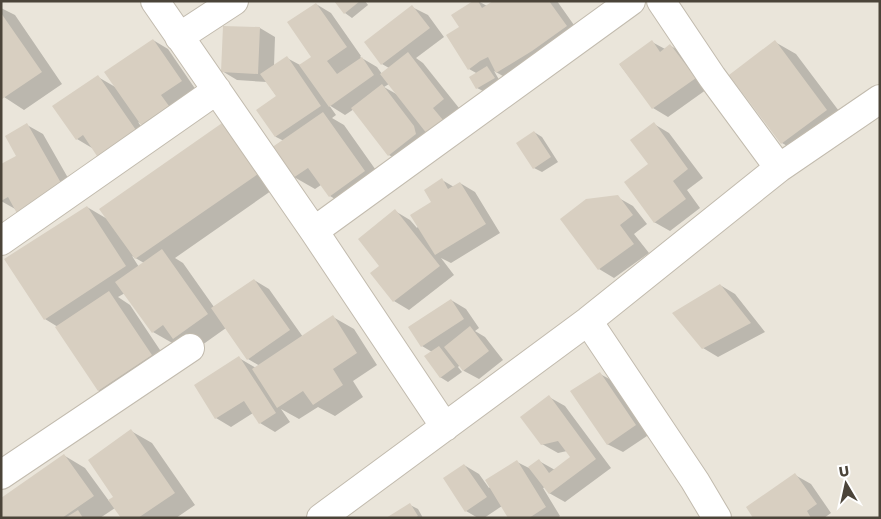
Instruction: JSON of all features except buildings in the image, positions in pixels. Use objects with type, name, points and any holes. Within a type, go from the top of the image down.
[{"type":"street","points":[[155,1],[314,231],[445,427]]},
{"type":"street","points":[[179,37],[234,1]]},
{"type":"street","points":[[314,231],[631,1]]},
{"type":"street","points":[[661,1],[712,77],[779,168]]},
{"type":"street","points":[[1,241],[217,90]]},
{"type":"street","points":[[321,518],[588,320],[779,168],[880,98]]},
{"type":"street","points":[[588,320],[696,481],[716,518]]},
{"type":"street","points":[[1,475],[190,348]]},
{"type":"shaded area","points":[[1,1],[880,1],[880,518],[1,518]]}]
